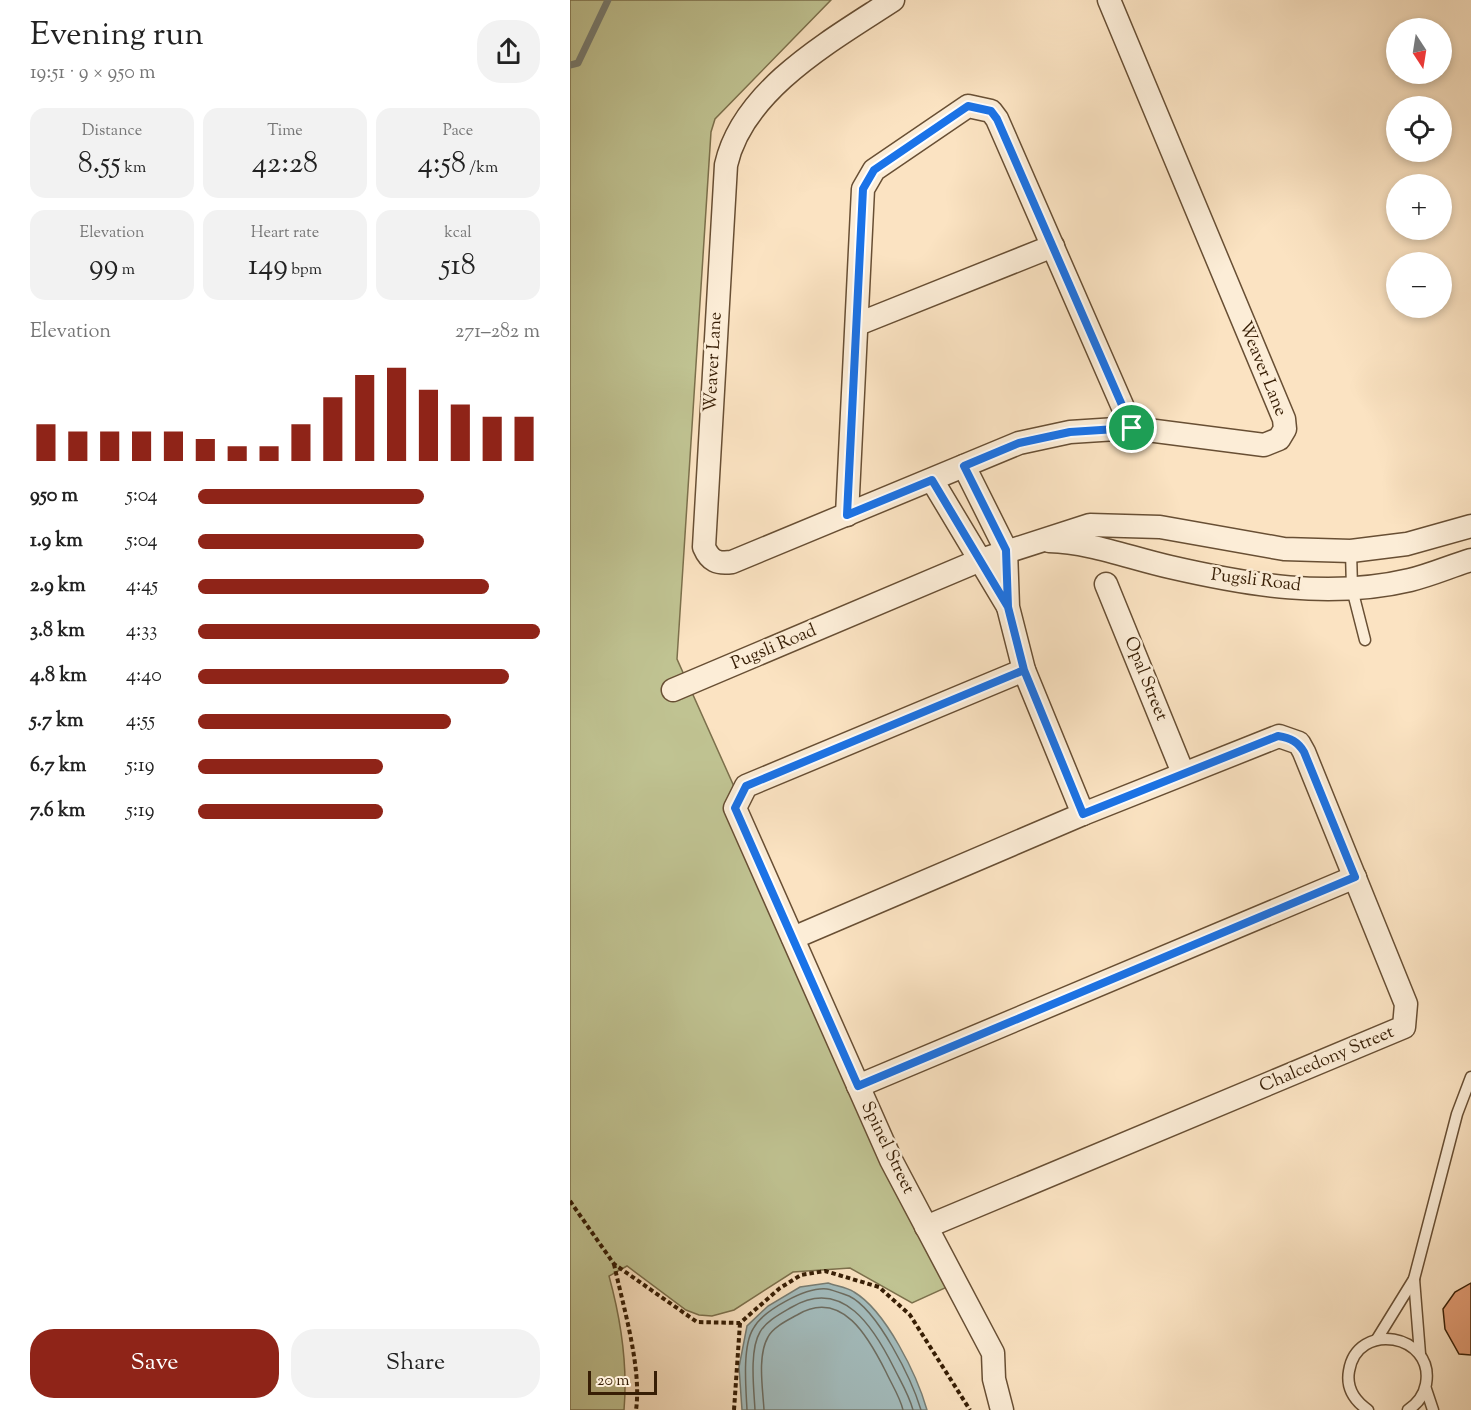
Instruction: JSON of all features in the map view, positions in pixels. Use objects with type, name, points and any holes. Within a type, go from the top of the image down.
[{"type":"street","name":"Weaver Lane","points":[[893,0],[807,57],[761,100],[738,129],[731,144],[726,165],[704,547],[713,561],[732,562],[1019,443],[1060,434],[1132,428],[1264,445],[1279,439],[1285,429],[1284,419],[1108,0]]},
{"type":"street","points":[[847,515],[863,189],[874,170],[968,106],[991,111],[997,119],[1132,428]]},
{"type":"street","points":[[858,324],[1053,246]]},
{"type":"street","points":[[964,466],[1006,550],[1008,607],[1024,670],[1083,814]]},
{"type":"street","points":[[932,480],[978,561],[1008,607]]},
{"type":"street","name":"Pugsli Road","points":[[674,690],[978,561],[1006,550],[1090,525],[1113,524],[1170,528],[1284,549],[1351,551],[1407,544],[1471,526]]},
{"type":"street","name":"Pugsli Road","points":[[1041,541],[1085,545],[1203,574],[1286,588],[1352,589],[1409,580],[1471,560]]},
{"type":"street","name":"Opal Street","points":[[1107,584],[1183,773]]},
{"type":"street","name":"Spinel Street","points":[[1002,1410],[994,1379],[993,1353],[891,1160],[735,808],[746,786],[1024,670]]},
{"type":"street","name":"Chalcedony Street","points":[[793,938],[1083,814],[1278,736],[1299,743],[1406,1004],[1404,1027],[926,1227]]},
{"type":"street","points":[[858,1086],[1355,877]]},
{"type":"lane","points":[[1351,551],[1352,589],[1365,640]]},
{"type":"lane","points":[[1363,1408],[1350,1387],[1350,1367],[1360,1349],[1377,1339],[1414,1279],[1457,1114],[1471,1077]]},
{"type":"lane","points":[[1408,1410],[1421,1398],[1426,1389],[1428,1377],[1420,1353],[1414,1279]]},
{"type":"lane","points":[[1377,1339],[1401,1340],[1420,1353]]},
{"type":"lane","points":[[1426,1389],[1433,1410]]},
{"type":"path","points":[[570,1201],[614,1263],[697,1322],[740,1323],[780,1287],[801,1275],[825,1271],[879,1287],[910,1315],[970,1410]]},
{"type":"path","points":[[614,1263],[631,1338],[636,1410]]},
{"type":"path","points":[[734,1410],[740,1323]]},
{"type":"green space","points":[[570,0],[831,0],[715,119],[711,132],[677,659],[956,1283],[912,1303],[850,1268],[793,1272],[734,1310],[712,1316],[699,1315],[686,1310],[627,1266],[609,1276],[622,1342],[625,1376],[624,1410],[570,1410]]},
{"type":"water","points":[[828,1283],[854,1292],[866,1301],[889,1328],[916,1379],[927,1410],[742,1410],[739,1367],[747,1326],[768,1306],[800,1287]]},
{"type":"building","points":[[1471,1283],[1471,1355],[1459,1354],[1445,1329],[1443,1309],[1455,1292]]},
{"type":"waterway","points":[[570,65],[578,63],[608,0]]},
{"type":"route","points":[[1132,428],[997,119],[991,111],[968,106],[874,170],[863,189],[847,515],[932,480],[978,561],[1008,607],[1024,670],[746,786],[739,796],[735,808],[858,1086],[1355,877],[1304,752],[1299,743],[1288,737],[1278,736],[1083,814],[1024,670],[1008,607],[1006,550],[964,466],[1019,443],[1070,432],[1132,428]]}]
